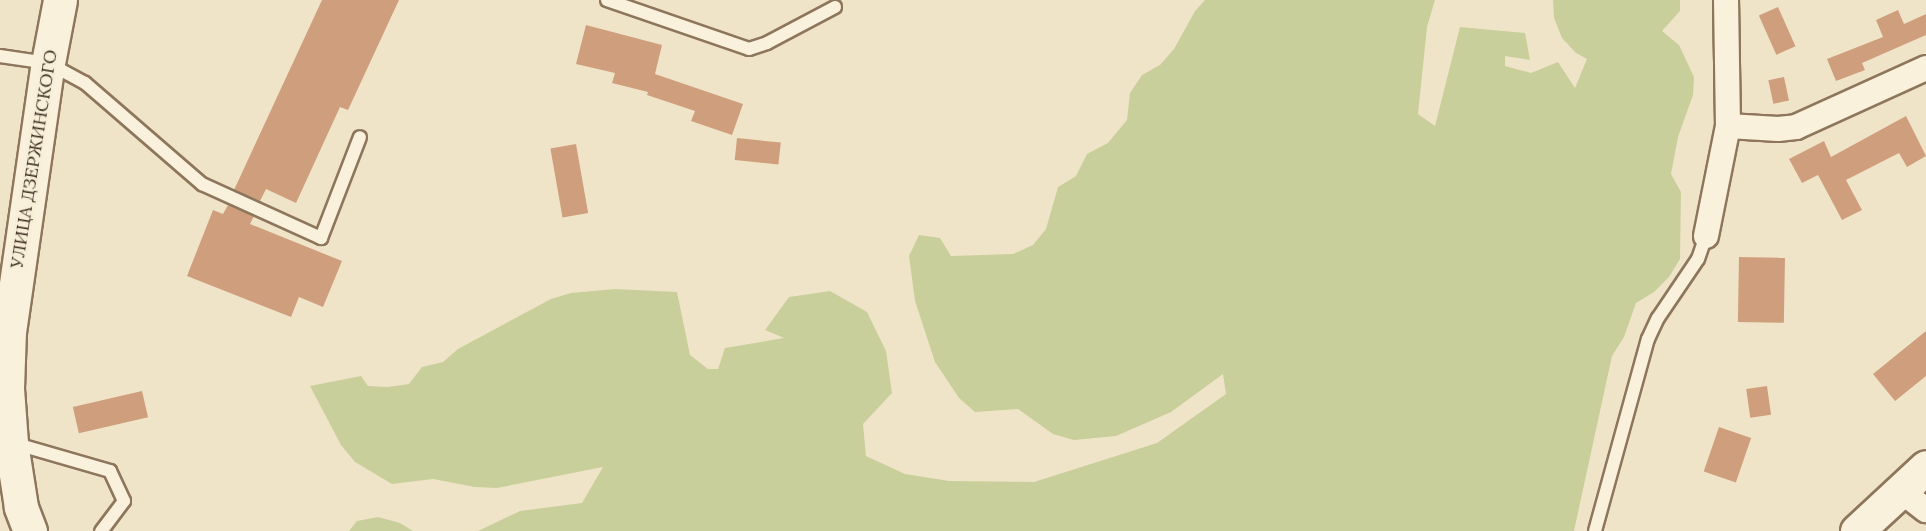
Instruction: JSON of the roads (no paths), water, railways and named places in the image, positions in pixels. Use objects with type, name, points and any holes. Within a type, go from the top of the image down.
[{"type":"main road","name":"УЛИЦА ДЗЕРЖИНСКОГО","points":[[30,531],[21,507],[6,444],[9,332],[48,63],[60,0]]},
{"type":"main road","points":[[1857,531],[1900,489],[1926,468]]},
{"type":"street","points":[[1706,236],[1728,126],[1726,0]]},
{"type":"street","points":[[1728,126],[1778,129],[1796,127],[1926,68]]},
{"type":"street","points":[[1900,489],[1926,510]]},
{"type":"lane","points":[[608,0],[749,49],[767,43],[835,7]]},
{"type":"lane","points":[[0,56],[48,63],[86,83],[202,184],[321,238],[360,137]]},
{"type":"lane","points":[[1595,531],[1648,339],[1658,318],[1698,259],[1706,236]]},
{"type":"lane","points":[[6,444],[110,471],[124,501],[101,531]]}]
